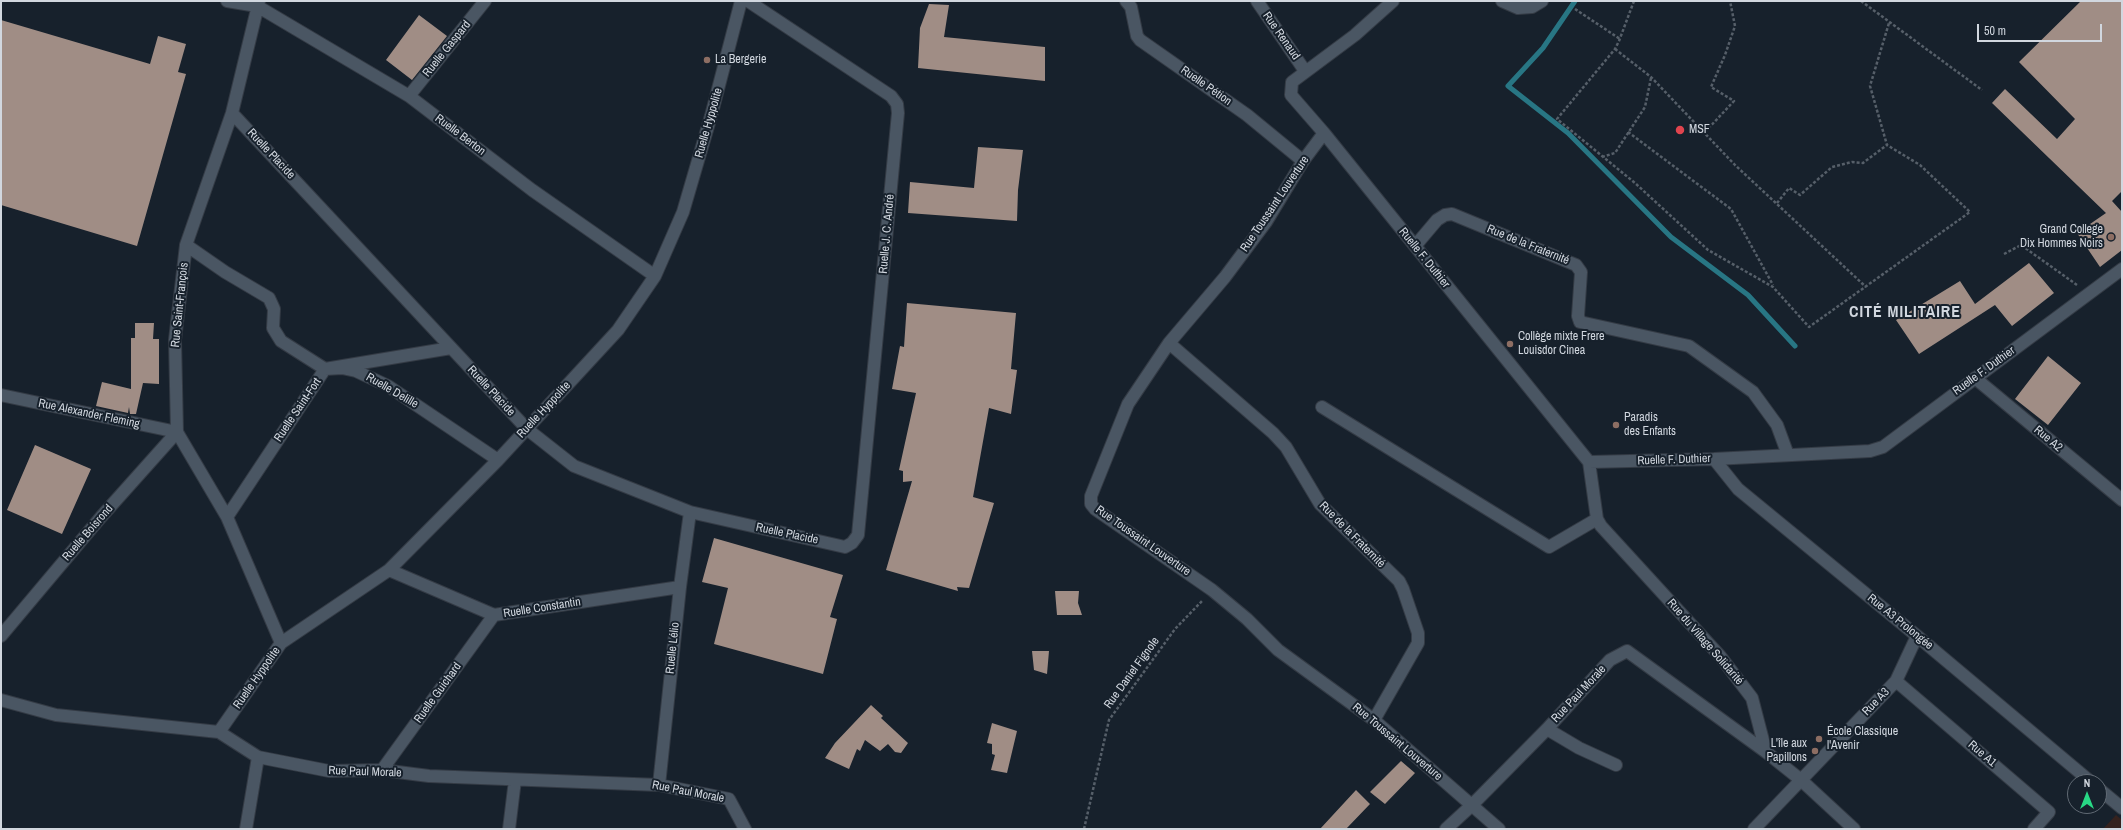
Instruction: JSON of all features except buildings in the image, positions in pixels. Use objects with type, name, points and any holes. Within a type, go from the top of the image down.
[{"type":"street","points":[[227,1],[258,4]]},
{"type":"street","name":"Ruelle Gaspard","points":[[409,96],[485,1]]},
{"type":"street","name":"Ruelle Hyppolite","points":[[219,732],[281,643],[389,570],[498,460],[618,330],[655,276],[683,212],[711,116],[741,1]]},
{"type":"street","name":"Ruelle J. C. André","points":[[748,1],[891,96],[897,104],[898,113],[858,535],[852,543]]},
{"type":"street","name":"Ruelle Pétion","points":[[1126,1],[1131,7],[1137,36],[1140,40],[1247,115],[1303,161]]},
{"type":"street","name":"Rue Renaud","points":[[1257,1],[1305,71]]},
{"type":"street","name":"Ruelle F. Duthier","points":[[1393,1],[1355,35],[1292,82],[1291,96],[1324,133],[1589,462],[1714,459],[1788,454],[1870,451],[1883,447],[2122,269]]},
{"type":"street","points":[[1502,1],[1518,8],[1532,6],[1542,1]]},
{"type":"street","name":"Ruelle Berton","points":[[258,4],[409,96],[532,190],[655,276]]},
{"type":"street","name":"Rue Saint-François","points":[[258,4],[232,113],[186,245],[175,340],[177,432],[227,517],[281,643]]},
{"type":"street","name":"Ruelle Placide","points":[[232,113],[527,429],[574,466],[690,512],[845,547],[852,543]]},
{"type":"street","name":"Rue Toussaint Louverture","points":[[1324,133],[1303,161],[1266,222],[1224,277],[1169,343],[1128,404],[1091,496],[1091,504],[1095,509],[1212,590],[1247,619],[1278,650],[1374,720],[1499,829]]},
{"type":"street","name":"Rue de la Fraternité","points":[[1415,246],[1437,220],[1445,215],[1452,214],[1576,265],[1581,272],[1578,316],[1580,322],[1688,346],[1753,392],[1777,425],[1788,454]]},
{"type":"street","points":[[186,245],[225,272],[269,298],[274,309],[273,328],[281,341],[325,369]]},
{"type":"street","name":"Rue de la Fraternité","points":[[1169,343],[1273,433],[1286,447],[1320,504],[1399,581],[1418,633],[1418,643],[1374,720]]},
{"type":"street","name":"Ruelle Saint-Fort","points":[[227,517],[325,369],[451,348]]},
{"type":"street","name":"Ruelle Delille","points":[[325,369],[342,368],[356,371],[388,386],[498,460]]},
{"type":"street","name":"Rue A2","points":[[1975,378],[2122,500]]},
{"type":"street","name":"Rue Alexander Fleming","points":[[1,395],[177,432]]},
{"type":"street","points":[[1322,407],[1549,546],[1597,519]]},
{"type":"street","name":"Ruelle Boisrond","points":[[1,636],[101,517],[177,432]]},
{"type":"street","name":"Rue A3 Prolongée","points":[[1714,459],[1738,489],[2081,774]]},
{"type":"street","name":"Rue du Village Solidarité","points":[[1589,462],[1597,519],[1600,526],[1720,656],[1752,698],[1766,752]]},
{"type":"street","name":"Ruelle Lélio","points":[[659,784],[680,587],[690,512]]},
{"type":"street","name":"Ruelle Constantin","points":[[389,570],[494,615],[680,587]]},
{"type":"street","name":"Ruelle Guichard","points":[[382,770],[494,615]]},
{"type":"street","name":"Rue A3","points":[[1754,829],[1896,681],[1917,636]]},
{"type":"street","name":"Rue Paul Morale","points":[[1446,829],[1471,806],[1547,728],[1610,660],[1628,651],[1766,752]]},
{"type":"street","name":"Rue A1","points":[[1896,681],[2050,812],[2034,829]]},
{"type":"street","name":"Rue Paul Morale","points":[[1,700],[56,715],[219,732],[258,757],[329,772],[382,770],[429,776],[659,784],[729,799],[745,829]]},
{"type":"street","points":[[1547,728],[1579,748],[1616,765]]},
{"type":"street","points":[[1766,752],[1801,780],[1854,829]]},
{"type":"street","points":[[246,829],[258,757]]},
{"type":"street","points":[[509,829],[515,780]]},
{"type":"street","points":[[2107,796],[2122,808]]},
{"type":"path","points":[[1634,1],[1620,39],[1614,49],[1557,119],[1635,183],[1708,250],[1773,287]]},
{"type":"path","points":[[1705,132],[1734,101],[1711,87],[1725,55],[1734,26],[1730,1]]},
{"type":"path","points":[[1860,1],[1982,90]]},
{"type":"path","points":[[1575,9],[1620,39]]},
{"type":"path","points":[[1628,132],[1731,209],[1773,287],[1809,327],[1970,212],[1920,165],[1887,144],[1870,86],[1889,23]]},
{"type":"path","points":[[1614,49],[1651,78],[1705,132],[1735,165],[1866,287]]},
{"type":"path","points":[[1602,157],[1614,153],[1645,107],[1651,78]]},
{"type":"path","points":[[1776,203],[1790,188],[1800,195],[1832,167],[1852,162],[1863,163],[1887,144]]},
{"type":"path","points":[[2004,254],[2022,244],[2089,294]]},
{"type":"path","name":"Rue Daniel Fignole","points":[[1084,829],[1109,720],[1175,629],[1212,590]]},
{"type":"shaded area","points":[[2116,815],[2122,820],[2122,829],[2103,829]]},
{"type":"waterway","points":[[1575,1],[1543,48],[1508,86],[1568,133],[1671,237],[1748,295],[1795,346]]},
{"type":"place","name":"La Bergerie","points":[[707,60]]},
{"type":"place","name":"MSF","points":[[1680,130]]},
{"type":"place","name":"Grand College Dix Hommes Noirs","points":[[2111,237]]},
{"type":"place","name":"Collège mixte Frere Louisdor Cinea","points":[[1510,344]]},
{"type":"place","name":"Paradis des Enfants","points":[[1616,425]]},
{"type":"place","name":"École Classique l'Avenir","points":[[1819,739]]},
{"type":"place","name":"L'île aux Papillons","points":[[1815,751]]},
{"type":"district","name":"CITÉ MILITAIRE","points":[[1905,313]]}]
